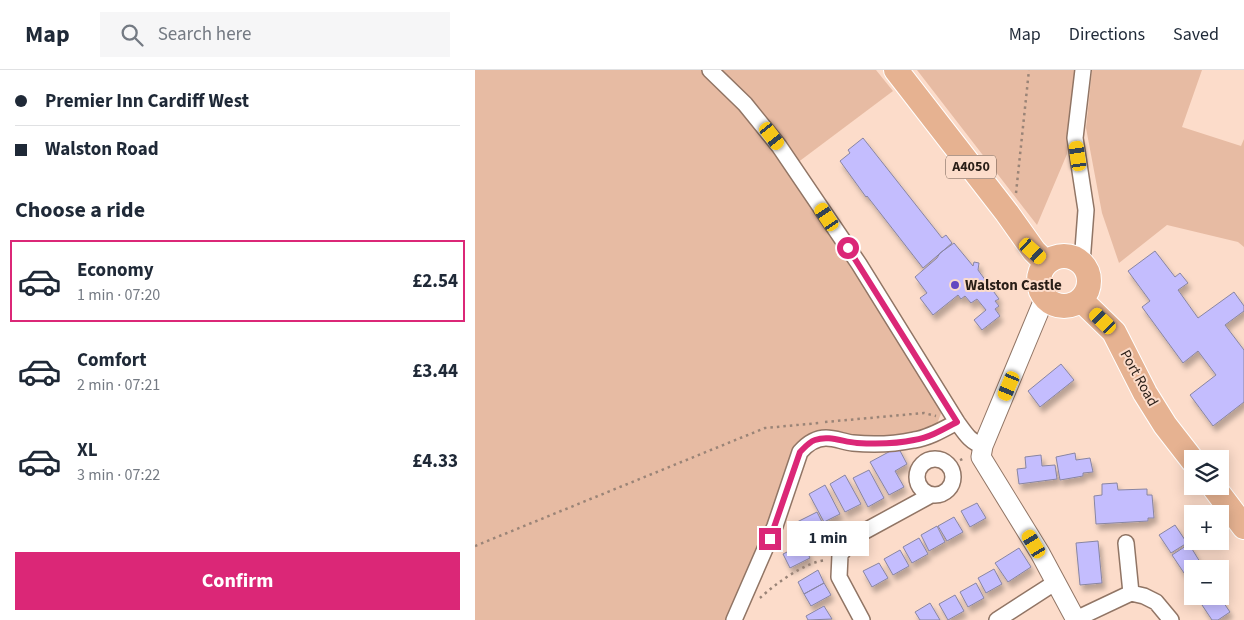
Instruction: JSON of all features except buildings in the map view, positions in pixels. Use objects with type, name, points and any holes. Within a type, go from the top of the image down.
[{"type":"main road","name":"A4050","points":[[896,70],[1007,213],[1033,251],[1046,263]]},
{"type":"main road","points":[[1062,255],[1071,256],[1082,262],[1087,270],[1089,287],[1081,300],[1073,304],[1065,306],[1056,304],[1033,290],[1041,289],[1039,280],[1041,272],[1046,263],[1053,258],[1062,255]]},
{"type":"main road","name":"Port Road","points":[[1081,300],[1114,332],[1149,399],[1165,425],[1184,450]]},
{"type":"main road","points":[[1220,495],[1244,527]]},
{"type":"street","points":[[710,70],[745,104],[779,146],[859,264],[957,422],[974,443],[976,451],[1056,582],[1076,619],[1131,593],[1145,596],[1156,602],[1171,620]]},
{"type":"street","points":[[1082,262],[1086,210],[1075,138],[1083,70]]},
{"type":"street","points":[[976,451],[1033,290]]},
{"type":"street","points":[[734,620],[775,526],[800,452],[807,445],[815,440],[826,438],[871,444],[916,440],[936,433],[957,422]]},
{"type":"street","points":[[862,620],[839,577],[840,555],[854,537],[931,495],[942,494],[950,486],[953,475],[948,465],[943,461],[931,459],[921,465],[917,477],[918,483],[921,488],[931,495]]},
{"type":"street","points":[[1126,543],[1131,593]]},
{"type":"street","points":[[997,620],[1056,582]]},
{"type":"path","points":[[1016,195],[1029,70]]},
{"type":"path","points":[[475,546],[765,428],[924,413],[957,422]]},
{"type":"path","points":[[948,465],[976,451]]},
{"type":"path","points":[[757,605],[761,598],[776,583],[824,560],[840,561]]},
{"type":"shaded area","points":[[475,70],[702,70],[760,130],[812,205],[942,411],[937,424],[913,434],[876,439],[831,434],[790,469],[730,620],[475,620]]},
{"type":"shaded area","points":[[718,70],[876,70],[893,91],[797,163]]},
{"type":"shaded area","points":[[917,70],[1076,70],[1067,154],[1037,225]]},
{"type":"shaded area","points":[[1092,70],[1202,70],[1182,127],[1241,146],[1244,139],[1244,247],[1238,242],[1167,225],[1119,263],[1102,213],[1086,128]]},
{"type":"place","name":"Walston Castle","points":[[955,285]]},
{"type":"route","points":[[770,539],[800,452],[807,445],[815,440],[826,438],[871,444],[916,440],[936,433],[957,422],[848,248]]}]
